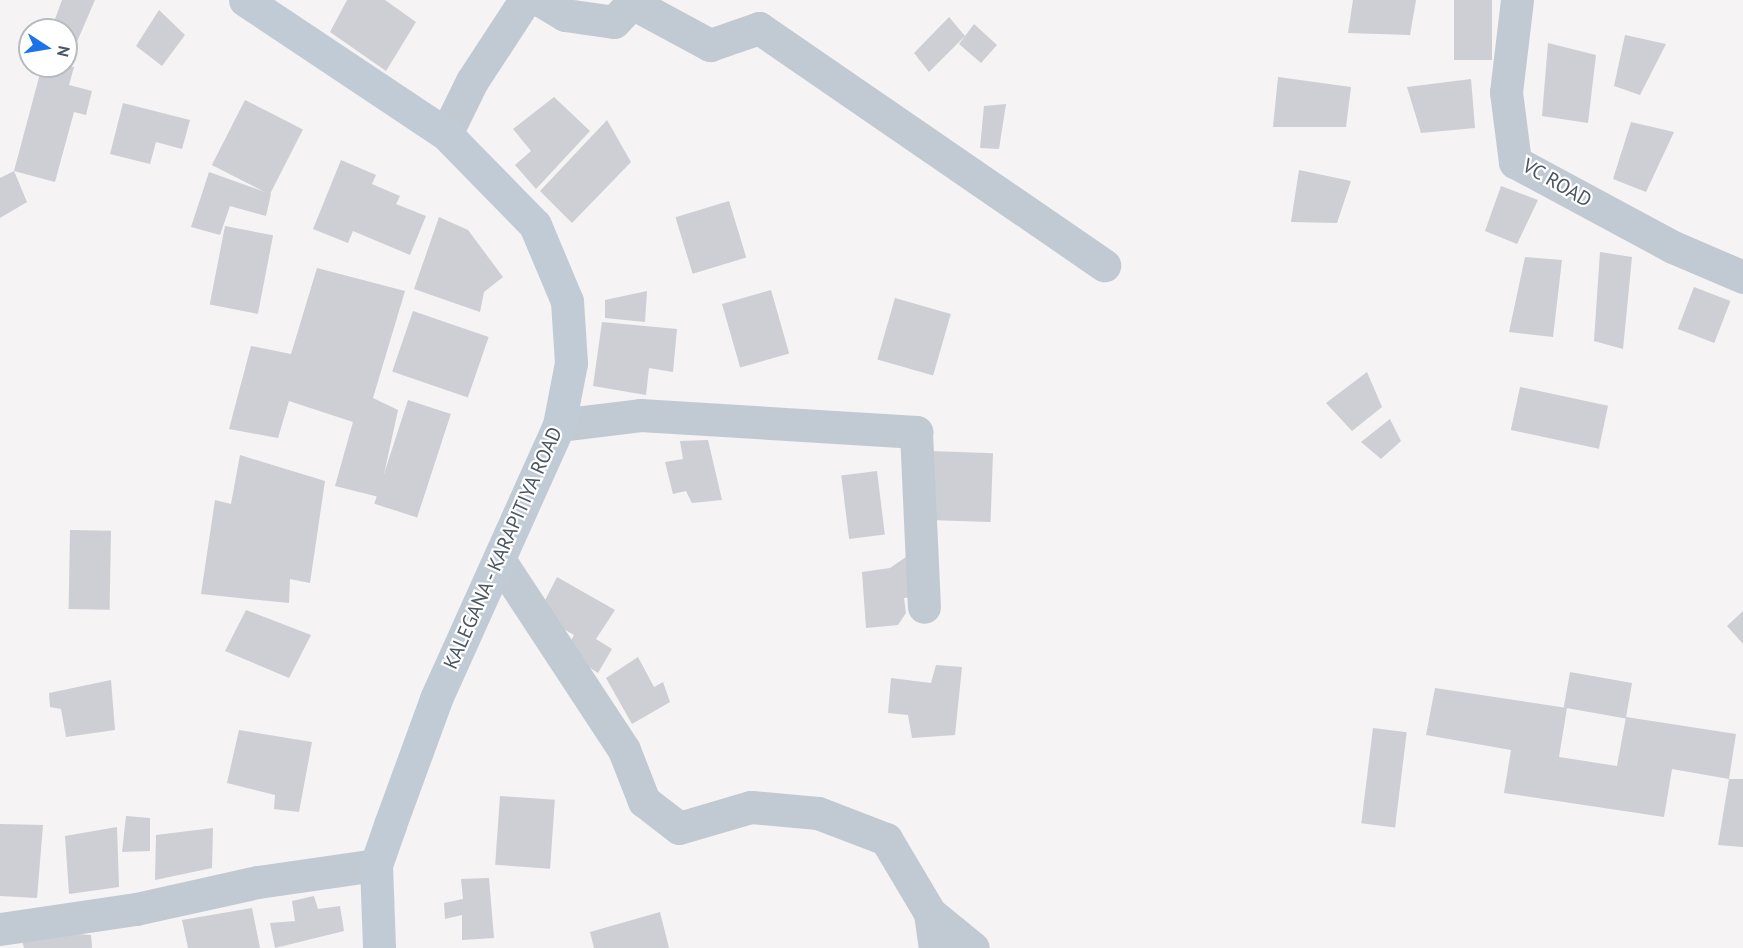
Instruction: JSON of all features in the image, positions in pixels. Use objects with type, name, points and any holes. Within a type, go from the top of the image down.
[{"type":"main road","name":"KALEGANA - KARAPITIYA ROAD","points":[[245,0],[446,134],[535,225],[567,301],[571,363],[559,425],[500,561],[436,699],[376,866],[379,948]]},
{"type":"street","points":[[446,134],[472,81],[525,0]]},
{"type":"street","points":[[540,0],[565,15],[614,22],[632,3],[710,45],[759,28],[1104,265]]},
{"type":"street","name":"VC ROAD","points":[[1517,0],[1506,92],[1515,162],[1673,248],[1743,277]]},
{"type":"street","points":[[559,425],[640,415],[916,432],[924,607]]},
{"type":"street","points":[[500,561],[624,750],[644,801],[679,828],[751,807],[818,813],[886,839],[930,913],[973,948]]},
{"type":"street","points":[[0,929],[136,909],[258,882],[376,866]]},
{"type":"street","points":[[930,913],[934,948]]},
{"type":"building","points":[[62,0],[95,0],[78,39],[78,18],[55,18]]},
{"type":"building","points":[[347,0],[385,0],[416,22],[386,71],[330,32]]},
{"type":"building","points":[[1353,0],[1416,0],[1410,35],[1348,33]]},
{"type":"building","points":[[1454,0],[1492,0],[1492,60],[1454,60]]},
{"type":"building","points":[[159,10],[185,35],[162,66],[136,46]]},
{"type":"building","points":[[949,17],[965,36],[929,72],[914,53]]},
{"type":"building","points":[[974,24],[997,45],[981,63],[959,44]]},
{"type":"building","points":[[1625,35],[1666,44],[1640,95],[1614,86]]},
{"type":"building","points":[[1548,43],[1596,55],[1588,123],[1542,116]]},
{"type":"building","points":[[1278,77],[1351,87],[1346,127],[1273,127]]},
{"type":"building","points":[[39,78],[71,78],[69,85],[92,91],[86,115],[74,112],[55,182],[14,171]]},
{"type":"building","points":[[1471,79],[1475,128],[1421,133],[1407,87]]},
{"type":"building","points":[[554,97],[590,131],[536,189],[515,165],[531,151],[513,129]]},
{"type":"building","points":[[245,100],[303,130],[270,195],[212,165]]},
{"type":"building","points":[[123,103],[190,120],[182,149],[156,142],[150,164],[110,154]]},
{"type":"building","points":[[1006,104],[999,149],[980,148],[984,106]]},
{"type":"building","points":[[607,120],[631,162],[572,223],[540,191]]},
{"type":"building","points":[[1631,122],[1674,132],[1646,192],[1613,179]]},
{"type":"building","points":[[341,160],[376,175],[372,184],[400,196],[396,204],[426,216],[410,255],[353,231],[348,243],[313,229]]},
{"type":"building","points":[[1299,170],[1351,181],[1337,223],[1291,222]]},
{"type":"building","points":[[14,171],[27,202],[0,218],[0,178]]},
{"type":"building","points":[[209,172],[271,194],[266,216],[230,206],[220,235],[191,227]]},
{"type":"building","points":[[1501,186],[1538,200],[1517,244],[1485,231]]},
{"type":"building","points":[[729,201],[746,257],[693,274],[675,217]]},
{"type":"building","points":[[439,217],[468,230],[503,277],[484,292],[480,312],[414,289]]},
{"type":"building","points":[[225,226],[273,235],[258,314],[210,305]]},
{"type":"building","points":[[1600,252],[1632,257],[1623,349],[1594,341]]},
{"type":"building","points":[[1525,257],[1562,260],[1553,337],[1509,332]]},
{"type":"building","points":[[317,268],[405,291],[373,398],[398,410],[379,497],[335,486],[353,422],[289,401],[278,438],[229,429],[251,346],[291,354]]},
{"type":"building","points":[[1694,287],[1730,301],[1714,343],[1678,329]]},
{"type":"building","points":[[771,290],[789,353],[740,368],[722,304]]},
{"type":"building","points":[[647,291],[645,322],[605,318],[605,300]]},
{"type":"building","points":[[895,298],[951,314],[933,376],[877,360]]},
{"type":"building","points":[[413,311],[489,337],[468,398],[392,372]]},
{"type":"building","points":[[602,322],[677,329],[673,372],[649,368],[646,395],[593,386]]},
{"type":"building","points":[[1367,372],[1382,407],[1352,431],[1326,403]]},
{"type":"building","points":[[1520,387],[1608,406],[1599,449],[1511,430]]},
{"type":"building","points":[[408,400],[451,414],[417,518],[374,504]]},
{"type":"building","points":[[1390,419],[1401,441],[1381,459],[1361,442]]},
{"type":"building","points":[[708,440],[722,500],[692,503],[686,491],[673,494],[665,462],[683,459],[680,441]]},
{"type":"building","points":[[931,451],[993,453],[991,522],[929,520]]},
{"type":"building","points":[[240,455],[325,481],[310,583],[290,579],[289,603],[201,594],[215,500],[231,504]]},
{"type":"building","points":[[877,471],[885,535],[849,539],[841,475]]},
{"type":"building","points":[[70,530],[111,531],[110,610],[69,609]]},
{"type":"building","points":[[906,557],[915,597],[904,598],[906,613],[898,625],[866,628],[862,572],[890,568]]},
{"type":"building","points":[[557,577],[615,610],[596,639],[612,649],[598,673],[565,652],[574,635],[538,614]]},
{"type":"building","points":[[246,610],[311,635],[289,678],[225,651]]},
{"type":"building","points":[[1743,611],[1743,644],[1727,626]]},
{"type":"building","points":[[638,657],[654,687],[663,682],[670,702],[632,724],[606,678]]},
{"type":"building","points":[[936,665],[962,667],[955,735],[912,738],[908,715],[888,713],[891,678],[931,683]]},
{"type":"building","points":[[1570,672],[1632,683],[1626,718],[1564,707]]},
{"type":"building","points":[[111,680],[115,730],[66,737],[61,709],[50,707],[49,693]]},
{"type":"building","points":[[1435,688],[1567,708],[1559,757],[1617,766],[1626,717],[1736,734],[1729,779],[1672,769],[1664,817],[1504,793],[1511,750],[1426,735]]},
{"type":"building","points":[[1373,728],[1407,732],[1395,827],[1361,823]]},
{"type":"building","points":[[239,730],[312,742],[299,812],[274,809],[275,795],[227,783]]},
{"type":"building","points":[[1729,779],[1743,779],[1743,847],[1718,845]]},
{"type":"building","points":[[500,796],[555,800],[550,869],[495,865]]},
{"type":"building","points":[[126,816],[150,818],[150,851],[122,852]]},
{"type":"building","points":[[0,824],[43,825],[37,898],[0,896]]},
{"type":"building","points":[[117,827],[119,887],[69,894],[65,836]]},
{"type":"building","points":[[213,828],[212,868],[155,880],[156,835]]},
{"type":"building","points":[[489,878],[494,938],[462,940],[462,915],[445,919],[444,903],[463,899],[461,879]]},
{"type":"building","points":[[314,896],[318,909],[340,906],[344,931],[275,948],[270,923],[295,921],[292,901]]},
{"type":"building","points":[[252,908],[260,948],[188,948],[182,920]]},
{"type":"building","points":[[660,912],[669,948],[594,948],[590,932]]},
{"type":"building","points":[[19,930],[91,935],[92,948],[24,948]]}]
